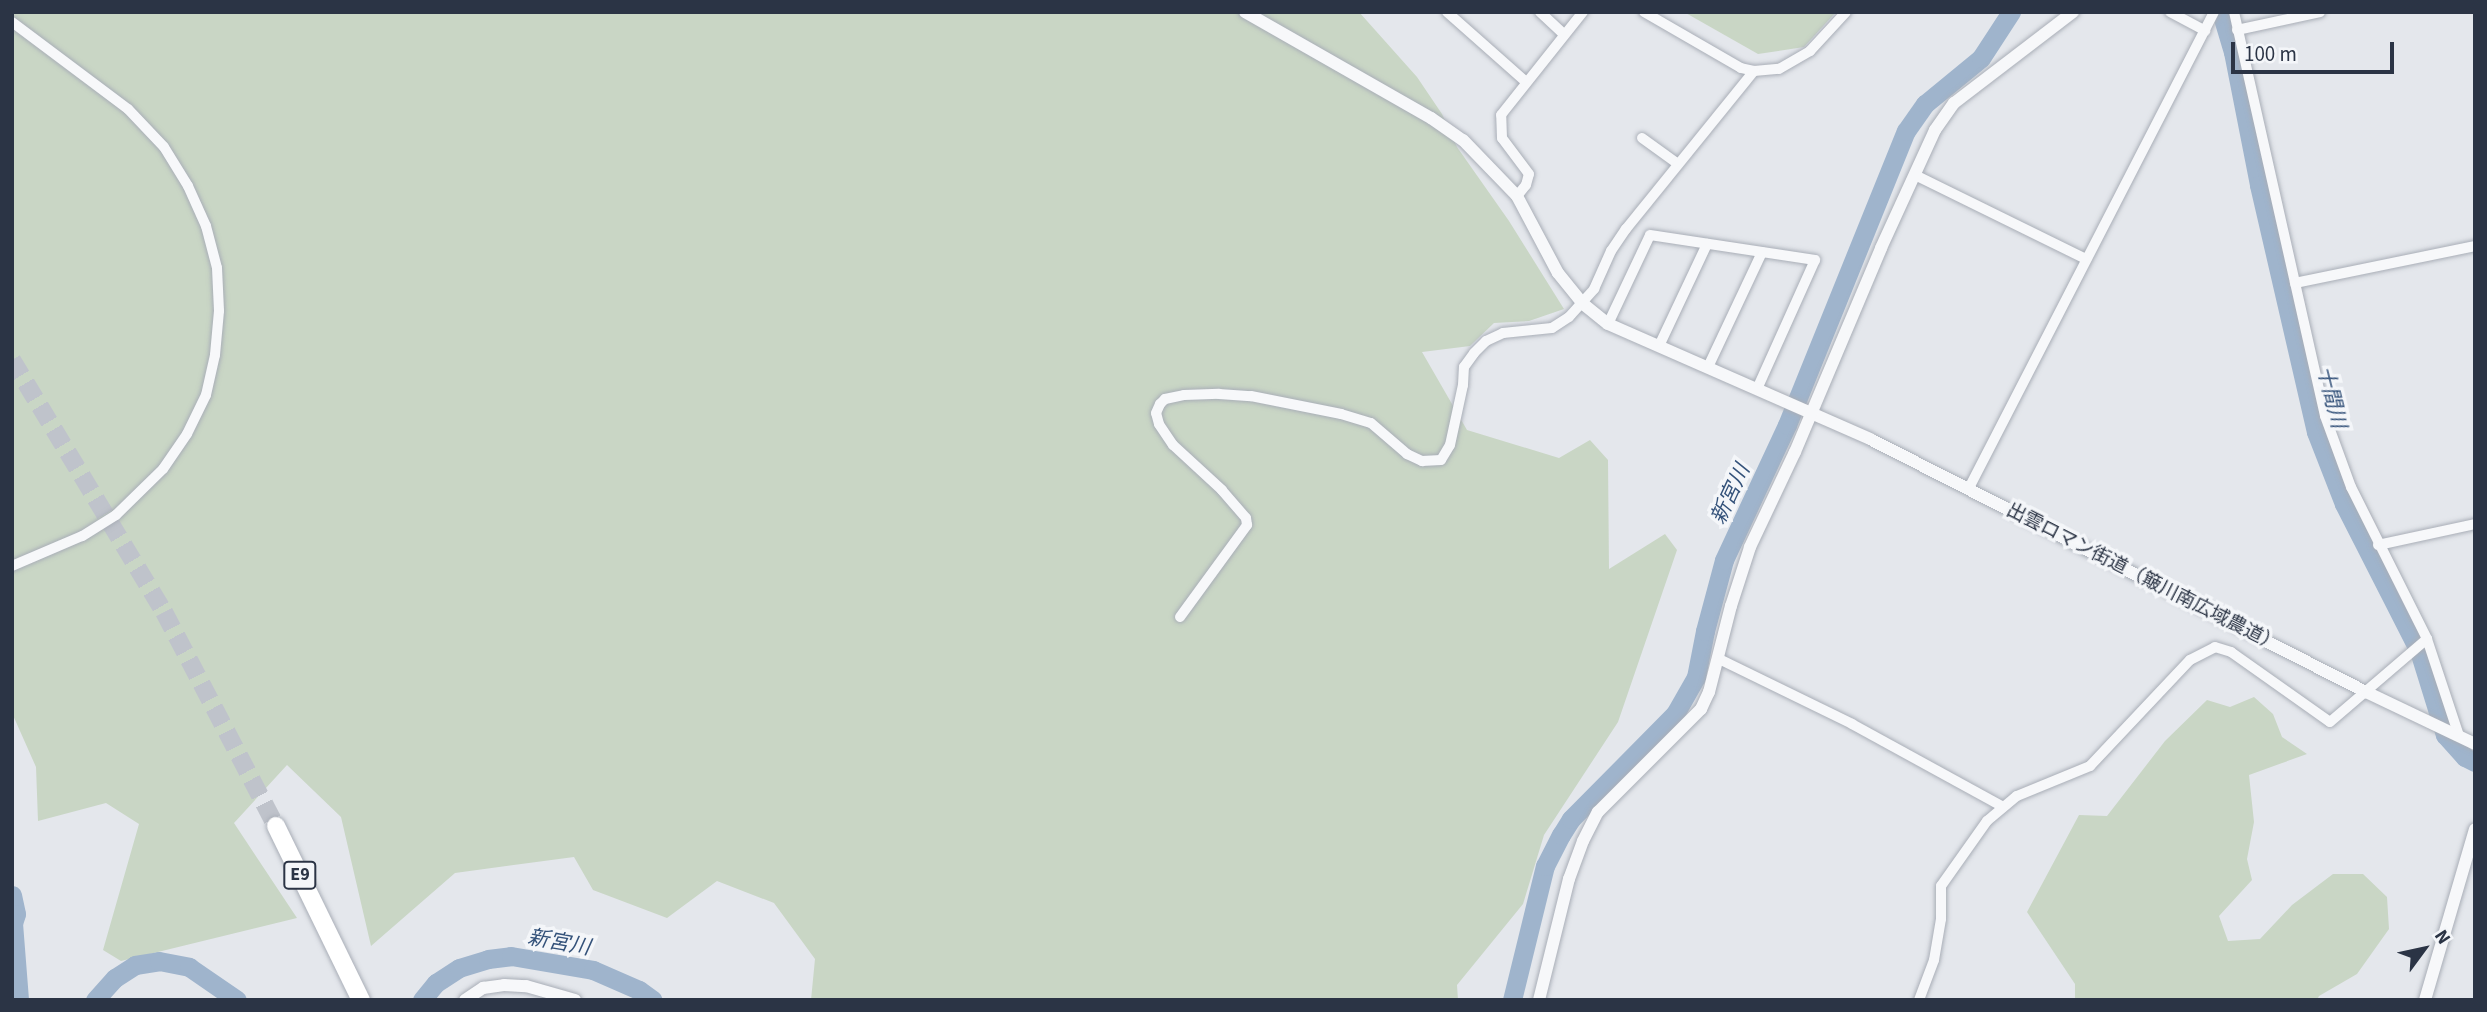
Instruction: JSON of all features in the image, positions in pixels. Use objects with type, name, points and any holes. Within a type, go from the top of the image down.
[{"type":"highway","name":"E9","points":[[272,828],[361,1000]]},
{"type":"highway","name":"E9","points":[[321,925],[353,1000]]},
{"type":"street","points":[[1245,12],[1431,118],[1463,140],[1517,196],[1558,273],[1582,303],[1608,324],[1757,389],[1815,260],[1650,235],[1608,324]]},
{"type":"street","points":[[1540,12],[1564,34]]},
{"type":"street","points":[[1517,196],[1526,186],[1529,174],[1502,138],[1499,125],[1501,115],[1583,12]]},
{"type":"street","points":[[1644,12],[1741,68],[1754,71],[1779,69],[1810,51],[1846,12]]},
{"type":"street","points":[[1539,1000],[1569,879],[1583,841],[1598,812],[1701,709],[1719,659],[1731,606],[1750,547],[1806,410],[1935,130],[1954,103],[2073,12]]},
{"type":"street","points":[[2170,12],[2205,31]]},
{"type":"street","points":[[1969,488],[2214,12]]},
{"type":"street","points":[[2234,12],[2325,416],[2351,487],[2427,639],[2459,736]]},
{"type":"street","points":[[2237,30],[2320,12]]},
{"type":"street","points":[[1449,13],[1527,82]]},
{"type":"street","points":[[12,22],[128,109],[164,147],[188,186],[205,226],[217,268],[219,311],[215,355],[206,395],[187,433],[163,469],[116,515],[51,552],[12,566]]},
{"type":"street","points":[[1180,617],[1247,525],[1246,518],[1222,490],[1173,445],[1159,424],[1156,413],[1165,399],[1219,394],[1251,396],[1341,414],[1371,423],[1407,454],[1431,463],[1441,460],[1450,446],[1463,385],[1464,367],[1474,353],[1486,341],[1503,332],[1552,328],[1582,303],[1594,289],[1611,251],[1754,71]]},
{"type":"street","points":[[1642,138],[1678,164]]},
{"type":"street","points":[[1915,175],[2086,259]]},
{"type":"street","points":[[1659,346],[1707,244]]},
{"type":"street","points":[[2295,283],[2475,246]]},
{"type":"street","points":[[1708,367],[1762,252]]},
{"type":"street","name":"出雲ロマン街道（簸川南広域農道）","points":[[1757,389],[1969,488],[2366,692],[2475,744]]},
{"type":"street","points":[[2378,545],[2475,524]]},
{"type":"street","points":[[1919,1000],[1934,960],[1941,919],[1941,886],[2002,806],[2017,796],[2090,766],[2190,660],[2214,647],[2231,652],[2330,722],[2427,639]]},
{"type":"street","points":[[1719,659],[1852,724],[2002,806]]},
{"type":"street","points":[[2425,1000],[2475,829]]},
{"type":"street","points":[[465,1000],[483,988],[504,985],[526,986],[575,1000]]},
{"type":"green space","points":[[12,12],[1359,12],[1417,77],[1442,114],[1457,147],[1509,221],[1564,309],[1529,321],[1494,323],[1470,346],[1422,352],[1467,430],[1559,458],[1590,440],[1608,460],[1609,569],[1665,534],[1677,550],[1618,722],[1544,835],[1523,904],[1457,985],[1458,1000],[811,1000],[815,959],[774,903],[717,881],[667,918],[593,890],[574,857],[455,873],[371,946],[341,817],[287,765],[234,823],[297,918],[121,961],[103,950],[139,824],[106,803],[38,821],[36,767],[12,713]]},
{"type":"green space","points":[[1684,12],[1836,12],[1804,47],[1758,54]]},
{"type":"green space","points":[[2254,697],[2273,714],[2282,737],[2307,754],[2249,775],[2254,822],[2247,859],[2252,880],[2219,916],[2228,941],[2260,939],[2292,905],[2333,874],[2363,874],[2387,897],[2389,929],[2357,974],[2319,996],[2317,1000],[2075,1000],[2075,984],[2027,912],[2079,815],[2107,816],[2165,741],[2207,700],[2230,707]]},
{"type":"waterway","name":"新宮川","points":[[1512,1000],[1545,866],[1561,835],[1571,819],[1675,714],[1696,677],[1724,560],[1787,425],[1906,131],[1925,104],[1981,58],[2011,12]]},
{"type":"waterway","name":"十間川","points":[[2221,12],[2233,52],[2259,185],[2316,432],[2344,504],[2419,651],[2445,735],[2465,757],[2475,762]]},
{"type":"waterway","name":"新宮川","points":[[12,895],[16,914],[13,923],[19,1000]]},
{"type":"waterway","name":"新宮川","points":[[422,1000],[436,983],[459,968],[488,959],[511,956],[593,970],[639,990],[653,1000]]},
{"type":"waterway","name":"新宮川","points":[[95,1000],[115,978],[135,965],[159,961],[189,967],[237,1000]]},
{"type":"tunnel","points":[[12,360],[164,612],[276,826]]}]
